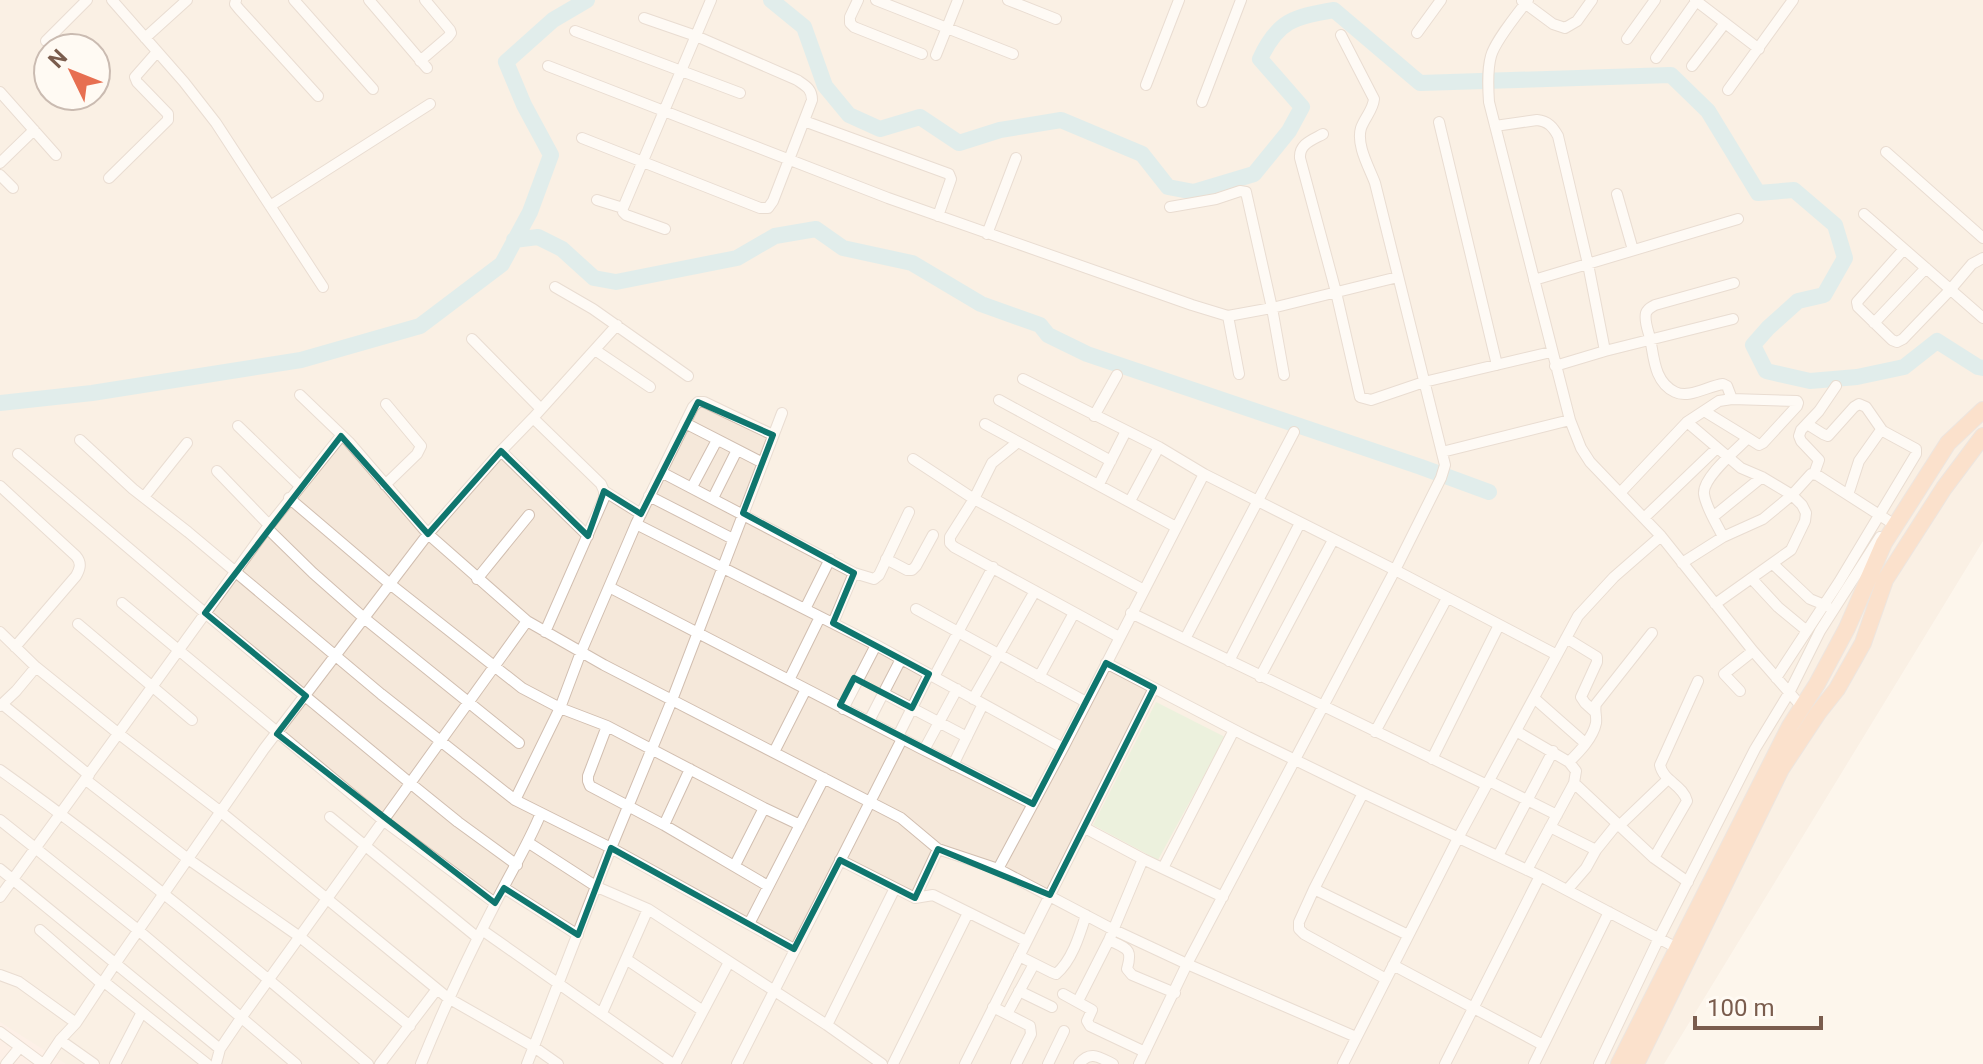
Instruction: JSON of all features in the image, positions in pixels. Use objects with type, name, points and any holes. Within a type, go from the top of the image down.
[{"type":"highway","points":[[1619,1064],[1790,726],[1847,628],[1892,524],[1948,443],[1983,410]]},
{"type":"highway","points":[[1636,1064],[1781,769],[1837,689],[1863,643],[1885,580],[1944,488],[1983,436]]},
{"type":"street","points":[[55,32],[87,0]]},
{"type":"street","points":[[112,0],[216,123],[323,287]]},
{"type":"street","points":[[145,38],[187,0]]},
{"type":"street","points":[[236,0],[239,9],[318,96]]},
{"type":"street","points":[[294,0],[373,89]]},
{"type":"street","points":[[369,0],[424,65],[451,33],[425,0]]},
{"type":"street","points":[[665,229],[626,215],[623,208],[711,0]]},
{"type":"street","points":[[858,0],[850,17],[854,27],[922,54]]},
{"type":"street","points":[[876,0],[1013,54]]},
{"type":"street","points":[[936,55],[958,0]]},
{"type":"street","points":[[1008,0],[1056,19]]},
{"type":"street","points":[[1146,85],[1179,0]]},
{"type":"street","points":[[1202,102],[1241,0]]},
{"type":"street","points":[[1417,33],[1441,0]]},
{"type":"street","points":[[1592,0],[1577,21],[1565,28],[1553,24],[1525,1],[1493,49],[1489,66],[1488,90],[1495,126],[1570,420],[1590,462],[1661,536],[1802,707]]},
{"type":"street","points":[[1627,39],[1655,0]]},
{"type":"street","points":[[1656,58],[1696,0],[1759,49]]},
{"type":"street","points":[[1728,90],[1793,0]]},
{"type":"street","points":[[582,138],[765,209],[773,201],[812,93],[797,80],[696,36],[644,18]]},
{"type":"street","points":[[1692,66],[1725,23]]},
{"type":"street","points":[[575,31],[740,93]]},
{"type":"street","points":[[1139,1064],[1187,964],[1395,570],[1445,465],[1375,183],[1360,144],[1360,132],[1374,99],[1341,35]]},
{"type":"street","points":[[109,178],[168,120],[168,114],[135,77],[157,52]]},
{"type":"street","points":[[548,66],[938,216],[1228,316],[1398,277]]},
{"type":"street","points":[[0,92],[56,155]]},
{"type":"street","points":[[270,206],[430,104]]},
{"type":"street","points":[[804,121],[949,174],[951,179],[938,216]]},
{"type":"street","points":[[1495,126],[1544,121],[1558,136],[1605,351]]},
{"type":"street","points":[[1439,122],[1497,365]]},
{"type":"street","points":[[0,163],[34,130]]},
{"type":"street","points":[[1323,134],[1307,142],[1300,153],[1360,397],[1371,400],[1424,382],[1551,352]]},
{"type":"street","points":[[1886,152],[1983,238]]},
{"type":"street","points":[[987,234],[1016,158]]},
{"type":"street","points":[[0,175],[13,188]]},
{"type":"street","points":[[1170,207],[1246,192],[1284,375]]},
{"type":"street","points":[[1617,194],[1633,250]]},
{"type":"street","points":[[597,200],[623,208]]},
{"type":"street","points":[[1864,214],[1983,318]]},
{"type":"street","points":[[1534,280],[1738,219]]},
{"type":"street","points":[[1904,249],[1857,302],[1858,307],[1892,340],[1900,342],[1972,264],[1983,258]]},
{"type":"street","points":[[1874,323],[1926,268]]},
{"type":"street","points":[[1732,399],[1727,386],[1723,384],[1686,394],[1672,391],[1659,378],[1654,366],[1645,319],[1650,307],[1734,283]]},
{"type":"street","points":[[555,287],[617,325],[688,376]]},
{"type":"street","points":[[1228,316],[1239,374]]},
{"type":"street","points":[[1555,366],[1733,319]]},
{"type":"street","points":[[0,1032],[44,1064],[76,1023],[264,749],[428,534],[617,325]]},
{"type":"street","points":[[472,339],[604,491],[604,498],[545,632]]},
{"type":"street","points":[[595,350],[650,387]]},
{"type":"street","points":[[1094,416],[1117,375]]},
{"type":"street","points":[[1023,379],[1557,655]]},
{"type":"street","points":[[1682,563],[1723,537],[1756,523],[1814,474],[1819,460],[1799,438],[1801,430],[1836,386]]},
{"type":"street","points":[[300,395],[349,442],[428,534],[527,621],[901,818],[938,849],[998,869],[1086,915],[1130,952],[1127,969],[1132,975],[1175,993]]},
{"type":"street","points":[[999,400],[1111,461]]},
{"type":"street","points":[[1620,493],[1687,422],[1719,401],[1795,400],[1798,403],[1761,445],[1704,411]]},
{"type":"street","points":[[515,800],[560,708],[638,519],[693,407],[698,402],[704,402],[773,435]]},
{"type":"street","points":[[385,485],[417,454],[421,446],[386,404]]},
{"type":"street","points":[[1776,678],[1916,451],[1882,430],[1862,404],[1854,407],[1828,436],[1807,424]]},
{"type":"street","points":[[527,1064],[782,413]]},
{"type":"street","points":[[1442,452],[1570,420]]},
{"type":"street","points":[[1687,422],[1741,468],[1792,495],[1804,509],[1805,521],[1791,550],[1715,604]]},
{"type":"street","points":[[685,423],[763,463]]},
{"type":"street","points":[[985,424],[1176,527]]},
{"type":"street","points":[[238,426],[300,486]]},
{"type":"street","points":[[1848,495],[1859,461],[1882,430]]},
{"type":"street","points":[[1099,484],[1126,431]]},
{"type":"street","points":[[1185,639],[1294,432]]},
{"type":"street","points":[[0,897],[289,498],[341,436]]},
{"type":"street","points":[[1723,537],[1706,501],[1705,486],[1748,438]]},
{"type":"street","points":[[80,440],[381,694],[515,800],[611,848],[794,949]]},
{"type":"street","points":[[692,487],[717,440]]},
{"type":"street","points":[[1018,442],[992,463],[950,537],[950,543],[1119,637]]},
{"type":"street","points":[[144,497],[187,443]]},
{"type":"street","points":[[1130,501],[1159,447]]},
{"type":"street","points":[[1644,518],[1717,448]]},
{"type":"street","points":[[713,498],[737,450]]},
{"type":"street","points":[[501,451],[588,536]]},
{"type":"street","points":[[18,454],[410,783],[517,865]]},
{"type":"street","points":[[913,459],[974,499],[1144,590]]},
{"type":"street","points":[[217,471],[313,573],[519,743]]},
{"type":"street","points":[[661,472],[854,573],[874,579],[879,575],[909,512]]},
{"type":"street","points":[[998,869],[1204,474]]},
{"type":"street","points":[[1599,1064],[1755,749],[1789,693],[1820,631],[1892,524],[1814,474]]},
{"type":"street","points":[[1714,516],[1762,477]]},
{"type":"street","points":[[0,486],[80,560],[76,576],[15,647]]},
{"type":"street","points":[[604,491],[638,519],[1063,748]]},
{"type":"street","points":[[649,496],[733,539]]},
{"type":"street","points":[[289,498],[390,584],[522,688],[560,708],[607,726],[800,825]]},
{"type":"street","points":[[477,579],[529,515]]},
{"type":"street","points":[[1229,661],[1300,523]]},
{"type":"street","points":[[886,559],[912,570],[933,535]]},
{"type":"street","points":[[1343,1064],[1458,838],[1578,616],[1614,577],[1661,536]]},
{"type":"street","points":[[1260,677],[1333,540]]},
{"type":"street","points":[[805,609],[830,559]]},
{"type":"street","points":[[1773,564],[1805,595],[1836,608]]},
{"type":"street","points":[[737,1064],[870,802],[912,708],[958,633],[993,567]]},
{"type":"street","points":[[833,623],[854,573]]},
{"type":"street","points":[[1752,579],[1778,607],[1807,631]]},
{"type":"street","points":[[609,587],[1033,804]]},
{"type":"street","points":[[953,765],[967,737],[997,654],[1035,591]]},
{"type":"street","points":[[1375,732],[1447,598]]},
{"type":"street","points":[[122,603],[384,821],[495,903]]},
{"type":"street","points":[[916,609],[1086,702]]},
{"type":"street","points":[[1039,677],[1074,613]]},
{"type":"street","points":[[1131,613],[1375,732],[1528,799],[1557,815]]},
{"type":"street","points":[[789,680],[820,617]]},
{"type":"street","points":[[216,1064],[220,1049],[241,1018],[527,621]]},
{"type":"street","points":[[78,624],[192,720]]},
{"type":"street","points":[[1432,759],[1499,625]]},
{"type":"street","points":[[0,632],[36,667],[221,812],[448,998],[558,1064]]},
{"type":"street","points":[[1569,762],[1595,726],[1596,704],[1652,633]]},
{"type":"street","points":[[1566,638],[1597,657],[1581,697],[1595,712]]},
{"type":"street","points":[[843,709],[876,645]]},
{"type":"street","points":[[1740,691],[1724,674],[1753,651]]},
{"type":"street","points":[[869,721],[901,659]]},
{"type":"street","points":[[1106,663],[1295,761],[1540,876],[1677,948]]},
{"type":"street","points":[[36,667],[1,705],[188,859],[300,937],[410,1026]]},
{"type":"street","points":[[1654,858],[1687,801],[1686,794],[1660,768],[1698,681]]},
{"type":"street","points":[[965,1064],[1154,688]]},
{"type":"street","points":[[774,752],[806,689]]},
{"type":"street","points":[[924,750],[957,689]]},
{"type":"street","points":[[883,693],[967,737]]},
{"type":"street","points":[[1534,698],[1585,743]]},
{"type":"street","points":[[607,726],[588,781],[595,790],[664,825],[768,886]]},
{"type":"street","points":[[1163,868],[1234,730]]},
{"type":"street","points":[[1516,731],[1553,751],[1576,771],[1574,783],[1527,870]]},
{"type":"street","points":[[1498,856],[1553,751]]},
{"type":"street","points":[[664,825],[690,769]]},
{"type":"street","points":[[0,770],[62,814],[164,895],[368,1064]]},
{"type":"street","points":[[749,924],[824,778]]},
{"type":"street","points":[[1567,890],[1618,825],[1668,779]]},
{"type":"street","points":[[1574,783],[1654,858],[1688,882]]},
{"type":"street","points":[[1363,793],[1314,889],[1299,922],[1299,929],[1386,979]]},
{"type":"street","points":[[735,865],[764,808]]},
{"type":"street","points":[[421,1064],[448,998],[529,843],[541,813]]},
{"type":"street","points":[[330,817],[480,934],[559,983],[674,1064],[729,962]]},
{"type":"street","points":[[0,820],[138,930],[296,1064]]},
{"type":"street","points":[[1550,827],[1596,850]]},
{"type":"street","points":[[1085,828],[1223,897]]},
{"type":"street","points":[[529,843],[597,887],[648,909],[882,1064]]},
{"type":"street","points":[[915,898],[938,849]]},
{"type":"street","points":[[1078,1001],[1143,859]]},
{"type":"street","points":[[840,860],[915,898],[933,895],[1026,941]]},
{"type":"street","points":[[0,869],[220,1049]]},
{"type":"street","points":[[1445,1064],[1540,876]]},
{"type":"street","points":[[504,888],[578,935]]},
{"type":"street","points":[[827,1025],[895,888]]},
{"type":"street","points":[[1314,889],[1408,935]]},
{"type":"street","points":[[602,1013],[648,909]]},
{"type":"street","points":[[1534,1064],[1609,912]]},
{"type":"street","points":[[893,1064],[968,913]]},
{"type":"street","points":[[1019,956],[1056,974],[1064,966],[1086,915]]},
{"type":"street","points":[[40,930],[207,1064]]},
{"type":"street","points":[[1111,934],[1356,1037]]},
{"type":"street","points":[[626,959],[703,1011]]},
{"type":"street","points":[[1007,1014],[1034,964]]},
{"type":"street","points":[[1393,965],[1543,1045]]},
{"type":"street","points":[[0,975],[19,982],[76,1023]]},
{"type":"street","points":[[380,1064],[437,989]]},
{"type":"street","points":[[1019,991],[1052,1007]]},
{"type":"street","points":[[1063,994],[1092,1010],[1088,1024],[1145,1052]]},
{"type":"street","points":[[993,1007],[1030,1026],[1032,1030],[1016,1064]]},
{"type":"street","points":[[115,1064],[142,1012]]},
{"type":"street","points":[[1048,1064],[1064,1031]]},
{"type":"street","points":[[60,1040],[94,1064]]},
{"type":"street","points":[[6,1064],[20,1047]]},
{"type":"street","points":[[184,1064],[193,1052]]},
{"type":"street","points":[[1079,1064],[1086,1056],[1113,1064]]},
{"type":"highlighted area","points":[[698,402],[773,435],[743,513],[854,573],[833,623],[929,674],[912,708],[854,678],[840,705],[1033,804],[1106,663],[1154,688],[1050,895],[938,849],[915,898],[840,860],[794,949],[611,848],[578,935],[504,888],[495,903],[277,734],[306,696],[205,613],[341,436],[428,534],[501,451],[588,536],[604,491],[641,514]]},
{"type":"shaded area","points":[[0,0],[1983,0],[1983,541],[1664,1064],[0,1064]]},
{"type":"shaded area","points":[[0,1022],[66,1064],[0,1064]]},
{"type":"green space","points":[[1156,702],[1225,737],[1158,860],[1093,825]]},
{"type":"waterway","points":[[0,403],[92,393],[301,360],[420,326],[502,264],[530,212],[551,155],[524,105],[506,62],[553,20],[587,0]]},
{"type":"waterway","points":[[771,0],[804,27],[825,86],[849,115],[880,129],[920,117],[959,143],[1000,130],[1061,120],[1142,154],[1168,187],[1194,192],[1254,174],[1289,131],[1302,107],[1260,59],[1281,28],[1308,15],[1334,10],[1420,83],[1671,75],[1708,111],[1758,193],[1794,190],[1835,225],[1845,258],[1824,295],[1798,301],[1753,345],[1766,371],[1810,381],[1857,377],[1904,367],[1937,341],[1983,368]]},
{"type":"waterway","points":[[514,240],[538,237],[562,249],[594,278],[616,282],[737,258],[775,236],[816,229],[843,248],[912,263],[981,304],[1040,325],[1048,335],[1087,354],[1489,492]]}]
